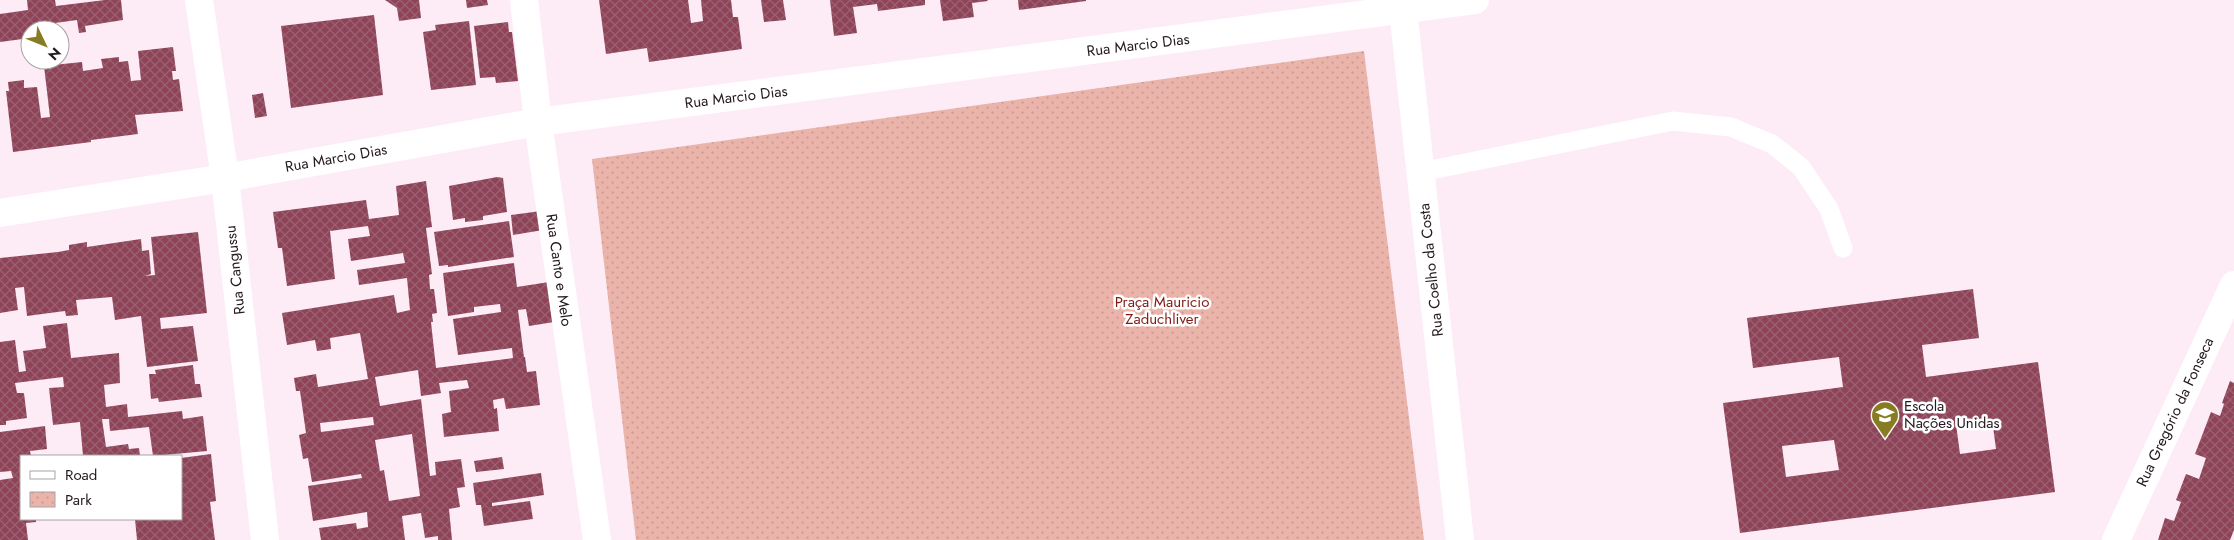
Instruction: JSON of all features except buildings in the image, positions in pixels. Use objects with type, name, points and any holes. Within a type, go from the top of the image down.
[{"type":"street","name":"Rua Cangussu","points":[[200,0],[225,178],[265,540]]},
{"type":"street","name":"Rua Canto e Melo","points":[[524,0],[538,122],[597,540]]},
{"type":"street","name":"Rua Marcio Dias","points":[[0,213],[225,178],[538,122],[1403,5],[1475,0]]},
{"type":"street","name":"Rua Coelho da Costa","points":[[1403,5],[1460,540]]},
{"type":"street","name":"Rua Gregório da Fonseca","points":[[2121,539],[2234,285]]},
{"type":"lane","points":[[1421,172],[1673,121],[1730,127],[1772,144],[1801,167],[1829,209],[1843,248]]},
{"type":"green space","name":"Praça Mauricio Zaduchliver","points":[[1364,51],[1424,540],[636,540],[592,159]]},
{"type":"place","name":"Escola Nações Unidas","points":[[1885,439]]}]
